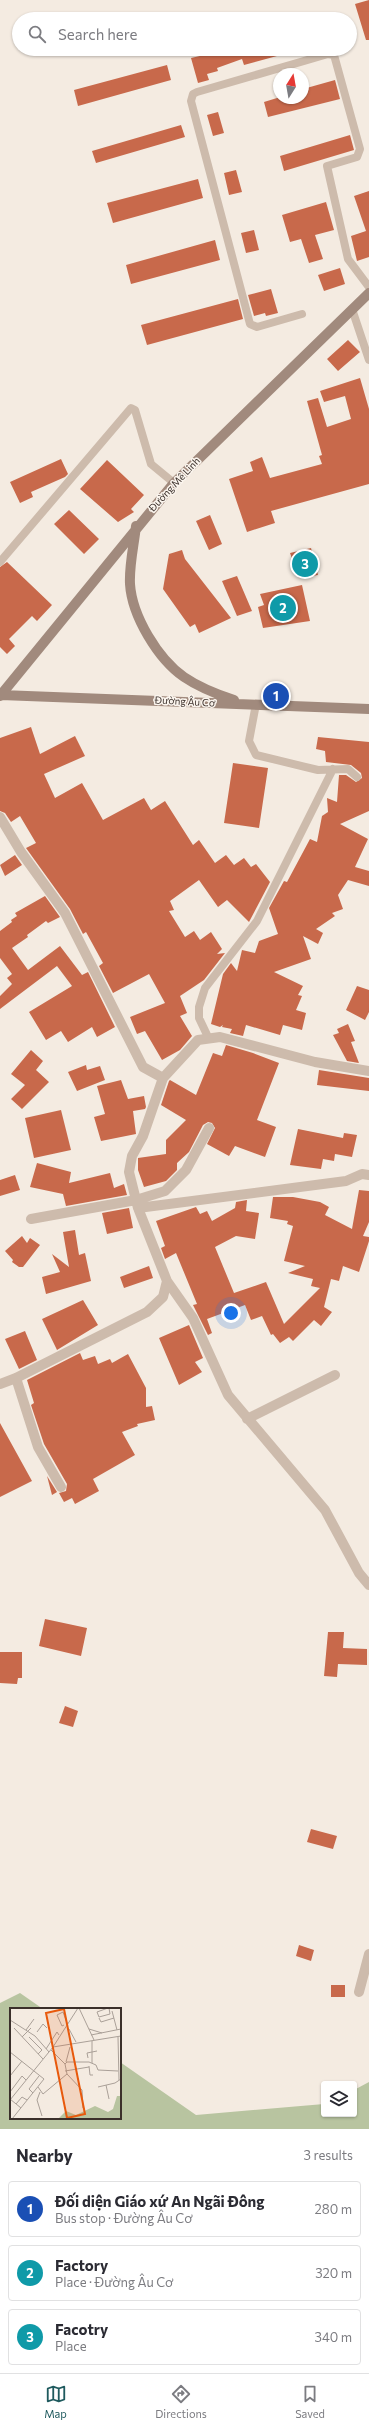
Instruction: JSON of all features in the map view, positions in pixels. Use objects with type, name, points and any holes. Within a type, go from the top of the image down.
[{"type":"main road","name":"Đường Mê Linh","points":[[0,696],[136,526],[174,482],[369,293]]},
{"type":"main road","points":[[136,526],[130,585],[134,604],[145,632],[162,655],[183,676],[208,691],[252,704]]},
{"type":"main road","name":"Đường Âu Cơ","points":[[0,696],[369,709]]},
{"type":"street","points":[[0,817],[21,852],[65,913],[143,1067],[163,1078]]},
{"type":"street","points":[[369,1071],[314,1062],[220,1037],[208,1037],[198,1040],[163,1078],[143,1136],[132,1156],[129,1172],[137,1204],[167,1281],[193,1318],[228,1395],[324,1510],[359,1572],[369,1585]]},
{"type":"street","points":[[137,1204],[165,1192],[186,1170],[209,1128]]},
{"type":"street","points":[[31,1219],[137,1204],[346,1182],[362,1174],[369,1175]]},
{"type":"street","points":[[0,1384],[16,1378],[147,1312],[163,1297],[167,1281]]},
{"type":"street","points":[[247,1418],[334,1375]]},
{"type":"street","points":[[16,1378],[38,1447],[61,1487]]},
{"type":"street","points":[[359,1992],[369,1954]]},
{"type":"lane","points":[[302,314],[257,327],[250,324],[191,101],[193,94],[196,92],[321,56]]},
{"type":"lane","points":[[334,56],[360,149],[357,157],[327,166],[348,259],[369,287]]},
{"type":"lane","points":[[352,309],[369,360]]},
{"type":"lane","points":[[0,562],[131,408],[136,410],[151,464],[174,482]]},
{"type":"lane","points":[[252,704],[249,741],[256,755],[318,770],[348,769],[357,777]]},
{"type":"lane","points":[[208,1037],[199,1018],[199,1007],[206,988],[257,921],[333,769]]},
{"type":"green space","points":[[20,1993],[42,2008],[10,2008],[10,2119],[121,2119],[121,2063],[196,2115],[321,2104],[321,2117],[357,2117],[357,2088],[369,2082],[369,2129],[0,2129],[0,2003]]},
{"type":"building","points":[[369,0],[369,40],[366,40],[355,4]]},
{"type":"building","points":[[200,56],[277,56],[244,65],[242,59],[217,68],[218,71],[207,74],[209,80],[198,83],[191,58]]},
{"type":"building","points":[[167,65],[171,80],[78,106],[74,90]]},
{"type":"building","points":[[335,80],[340,99],[268,117],[264,102],[273,99],[273,104],[309,104],[309,87]]},
{"type":"building","points":[[218,112],[224,133],[213,136],[207,115]]},
{"type":"building","points":[[181,125],[185,137],[96,163],[92,151]]},
{"type":"building","points":[[350,135],[354,150],[284,171],[280,156]]},
{"type":"building","points":[[236,170],[242,192],[229,195],[224,173]]},
{"type":"building","points":[[198,179],[203,198],[113,223],[107,203]]},
{"type":"building","points":[[369,191],[369,257],[357,261],[351,236],[366,231],[354,196]]},
{"type":"building","points":[[326,202],[334,230],[315,235],[323,259],[309,263],[301,239],[290,242],[282,215]]},
{"type":"building","points":[[254,230],[259,250],[246,253],[241,233]]},
{"type":"building","points":[[215,240],[220,260],[131,284],[126,265]]},
{"type":"building","points":[[340,268],[345,284],[324,291],[318,275]]},
{"type":"building","points":[[271,289],[278,313],[266,316],[265,313],[254,316],[248,295]]},
{"type":"building","points":[[238,299],[243,319],[147,345],[141,325]]},
{"type":"building","points":[[348,340],[360,352],[338,371],[327,359]]},
{"type":"building","points":[[360,378],[369,409],[369,484],[271,511],[275,523],[247,532],[229,479],[253,471],[250,462],[262,457],[270,478],[322,464],[319,456],[322,455],[307,401],[318,398],[327,427],[351,419],[345,396],[324,402],[320,391]]},
{"type":"building","points":[[61,459],[68,474],[65,477],[31,492],[33,497],[20,503],[10,482]]},
{"type":"building","points":[[107,460],[144,495],[131,509],[134,512],[118,522],[80,489]]},
{"type":"building","points":[[69,510],[99,539],[84,554],[54,524]]},
{"type":"building","points":[[210,515],[222,544],[209,550],[196,521]]},
{"type":"building","points":[[311,548],[318,575],[299,578],[290,553]]},
{"type":"building","points":[[182,550],[185,559],[231,618],[199,633],[195,624],[190,627],[163,589],[169,554]]},
{"type":"building","points":[[7,562],[52,605],[37,621],[32,616],[9,639],[15,646],[7,654],[0,647],[0,567]]},
{"type":"building","points":[[237,576],[252,611],[237,616],[222,581]]},
{"type":"building","points":[[302,585],[310,621],[263,628],[258,607],[264,605],[260,594]]},
{"type":"building","points":[[31,727],[40,754],[75,736],[85,756],[44,774],[55,798],[82,783],[103,820],[144,798],[151,810],[165,801],[193,845],[199,840],[215,863],[226,855],[234,865],[244,858],[251,867],[256,864],[270,882],[249,922],[227,900],[218,907],[199,880],[170,901],[174,910],[169,911],[185,937],[194,931],[200,940],[211,932],[222,949],[217,954],[225,953],[204,980],[180,996],[187,1013],[180,1016],[192,1036],[180,1050],[162,1060],[145,1031],[137,1034],[130,1017],[165,1003],[149,974],[113,993],[99,966],[103,963],[86,932],[83,934],[70,909],[26,848],[36,843],[20,816],[11,822],[5,813],[0,811],[0,738]]},
{"type":"building","points":[[318,737],[369,742],[369,811],[340,824],[368,839],[355,867],[369,871],[369,886],[348,880],[338,895],[343,909],[332,913],[335,916],[316,929],[323,933],[318,944],[303,936],[311,959],[274,972],[303,986],[298,995],[302,996],[296,1010],[306,1013],[302,1030],[283,1025],[280,1035],[246,1025],[243,1036],[230,1033],[232,1029],[222,1027],[223,1025],[220,1027],[211,1024],[223,974],[231,963],[237,971],[242,950],[255,953],[259,941],[278,934],[269,908],[284,881],[287,882],[310,839],[317,842],[322,816],[328,812],[327,798],[337,802],[339,775],[346,775],[356,782],[362,778],[361,773],[351,765],[326,762],[325,751],[316,749]]},
{"type":"building","points":[[233,763],[268,768],[259,828],[224,823]]},
{"type":"building","points":[[15,855],[22,865],[5,876],[0,865]]},
{"type":"building","points":[[45,896],[60,917],[48,923],[46,921],[27,935],[28,937],[12,948],[28,970],[60,946],[82,975],[88,972],[115,1027],[97,1037],[92,1027],[68,1042],[61,1031],[46,1040],[29,1012],[72,986],[57,966],[0,1009],[0,996],[12,984],[7,978],[12,974],[0,958],[0,931],[17,916],[15,913]]},
{"type":"building","points":[[357,986],[369,990],[369,1012],[365,1020],[346,1010]]},
{"type":"building","points":[[348,1024],[355,1041],[351,1042],[359,1063],[347,1061],[333,1035],[339,1033],[337,1029]]},
{"type":"building","points":[[226,1045],[279,1063],[257,1120],[276,1127],[265,1157],[235,1146],[229,1156],[207,1144],[215,1128],[212,1123],[208,1122],[203,1125],[189,1152],[177,1163],[177,1170],[166,1181],[144,1187],[138,1170],[138,1158],[166,1154],[166,1140],[186,1120],[161,1105],[169,1081],[170,1080],[196,1095],[213,1053],[222,1056]]},
{"type":"building","points":[[31,1050],[43,1061],[36,1070],[49,1082],[22,1109],[11,1099],[25,1085],[11,1074]]},
{"type":"building","points":[[86,1065],[87,1070],[100,1066],[105,1080],[77,1091],[68,1072]]},
{"type":"building","points":[[319,1070],[369,1078],[369,1091],[317,1085]]},
{"type":"building","points":[[121,1080],[128,1099],[144,1096],[146,1107],[145,1109],[133,1111],[136,1134],[101,1141],[94,1117],[105,1114],[97,1086]]},
{"type":"building","points":[[61,1110],[71,1150],[34,1158],[25,1118]]},
{"type":"building","points":[[298,1129],[343,1138],[344,1133],[357,1135],[352,1157],[335,1154],[334,1161],[323,1159],[321,1169],[290,1165]]},
{"type":"building","points":[[37,1163],[71,1172],[69,1183],[110,1173],[114,1188],[124,1184],[127,1195],[66,1206],[63,1194],[30,1187]]},
{"type":"building","points":[[15,1175],[20,1190],[0,1196],[0,1180]]},
{"type":"building","points":[[359,1190],[369,1191],[369,1222],[363,1236],[369,1237],[369,1241],[359,1272],[343,1266],[339,1281],[331,1279],[324,1307],[332,1312],[321,1326],[314,1320],[293,1341],[289,1337],[280,1343],[273,1334],[271,1335],[262,1316],[251,1320],[245,1305],[207,1319],[212,1333],[208,1335],[193,1305],[197,1304],[176,1253],[165,1259],[161,1248],[165,1246],[156,1221],[196,1207],[200,1214],[207,1211],[212,1221],[235,1208],[236,1202],[247,1200],[246,1211],[259,1213],[255,1239],[236,1236],[215,1247],[234,1293],[266,1282],[284,1324],[320,1288],[311,1286],[313,1279],[288,1273],[305,1266],[284,1261],[293,1226],[287,1224],[288,1221],[270,1218],[273,1197],[293,1197],[320,1202],[329,1207],[325,1215],[352,1229]]},
{"type":"building","points":[[129,1208],[133,1228],[107,1234],[102,1213]]},
{"type":"building","points":[[75,1230],[79,1255],[85,1253],[91,1281],[46,1294],[42,1277],[60,1272],[52,1254],[69,1267],[63,1232]]},
{"type":"building","points":[[22,1236],[27,1243],[30,1238],[40,1245],[23,1267],[19,1267],[12,1262],[13,1260],[5,1251]]},
{"type":"building","points":[[149,1266],[153,1278],[124,1288],[120,1277]]},
{"type":"building","points":[[83,1300],[98,1325],[57,1350],[42,1319]]},
{"type":"building","points":[[189,1325],[203,1358],[195,1362],[202,1372],[179,1385],[159,1338]]},
{"type":"building","points":[[25,1331],[37,1360],[19,1369],[5,1339]]},
{"type":"building","points":[[80,1353],[83,1360],[95,1356],[98,1364],[110,1359],[112,1363],[128,1354],[146,1388],[146,1407],[152,1406],[155,1420],[137,1424],[138,1426],[122,1432],[135,1455],[93,1479],[99,1491],[75,1504],[72,1498],[64,1502],[59,1493],[66,1491],[67,1484],[44,1444],[31,1405],[34,1403],[27,1380]]},
{"type":"building","points":[[0,1423],[32,1481],[0,1497]]},
{"type":"building","points":[[47,1476],[57,1492],[52,1495]]},
{"type":"building","points":[[45,1619],[87,1628],[81,1656],[39,1646]]},
{"type":"building","points":[[328,1632],[344,1632],[343,1648],[367,1649],[367,1665],[338,1664],[337,1677],[324,1676]]},
{"type":"building","points":[[0,1652],[22,1652],[22,1678],[18,1678],[17,1684],[0,1683]]},
{"type":"building","points":[[65,1706],[78,1711],[73,1727],[59,1723]]},
{"type":"building","points":[[311,1829],[337,1836],[333,1849],[307,1842]]},
{"type":"building","points":[[299,1945],[314,1950],[311,1961],[296,1956]]},
{"type":"building","points":[[331,1985],[345,1985],[345,1997],[331,1997]]},
{"type":"place","name":"Facotry","points":[[305,564]]},
{"type":"place","name":"Factory","points":[[283,608]]},
{"type":"place","name":"Đối diện Giáo xứ An Ngãi Đông","points":[[276,696]]}]
